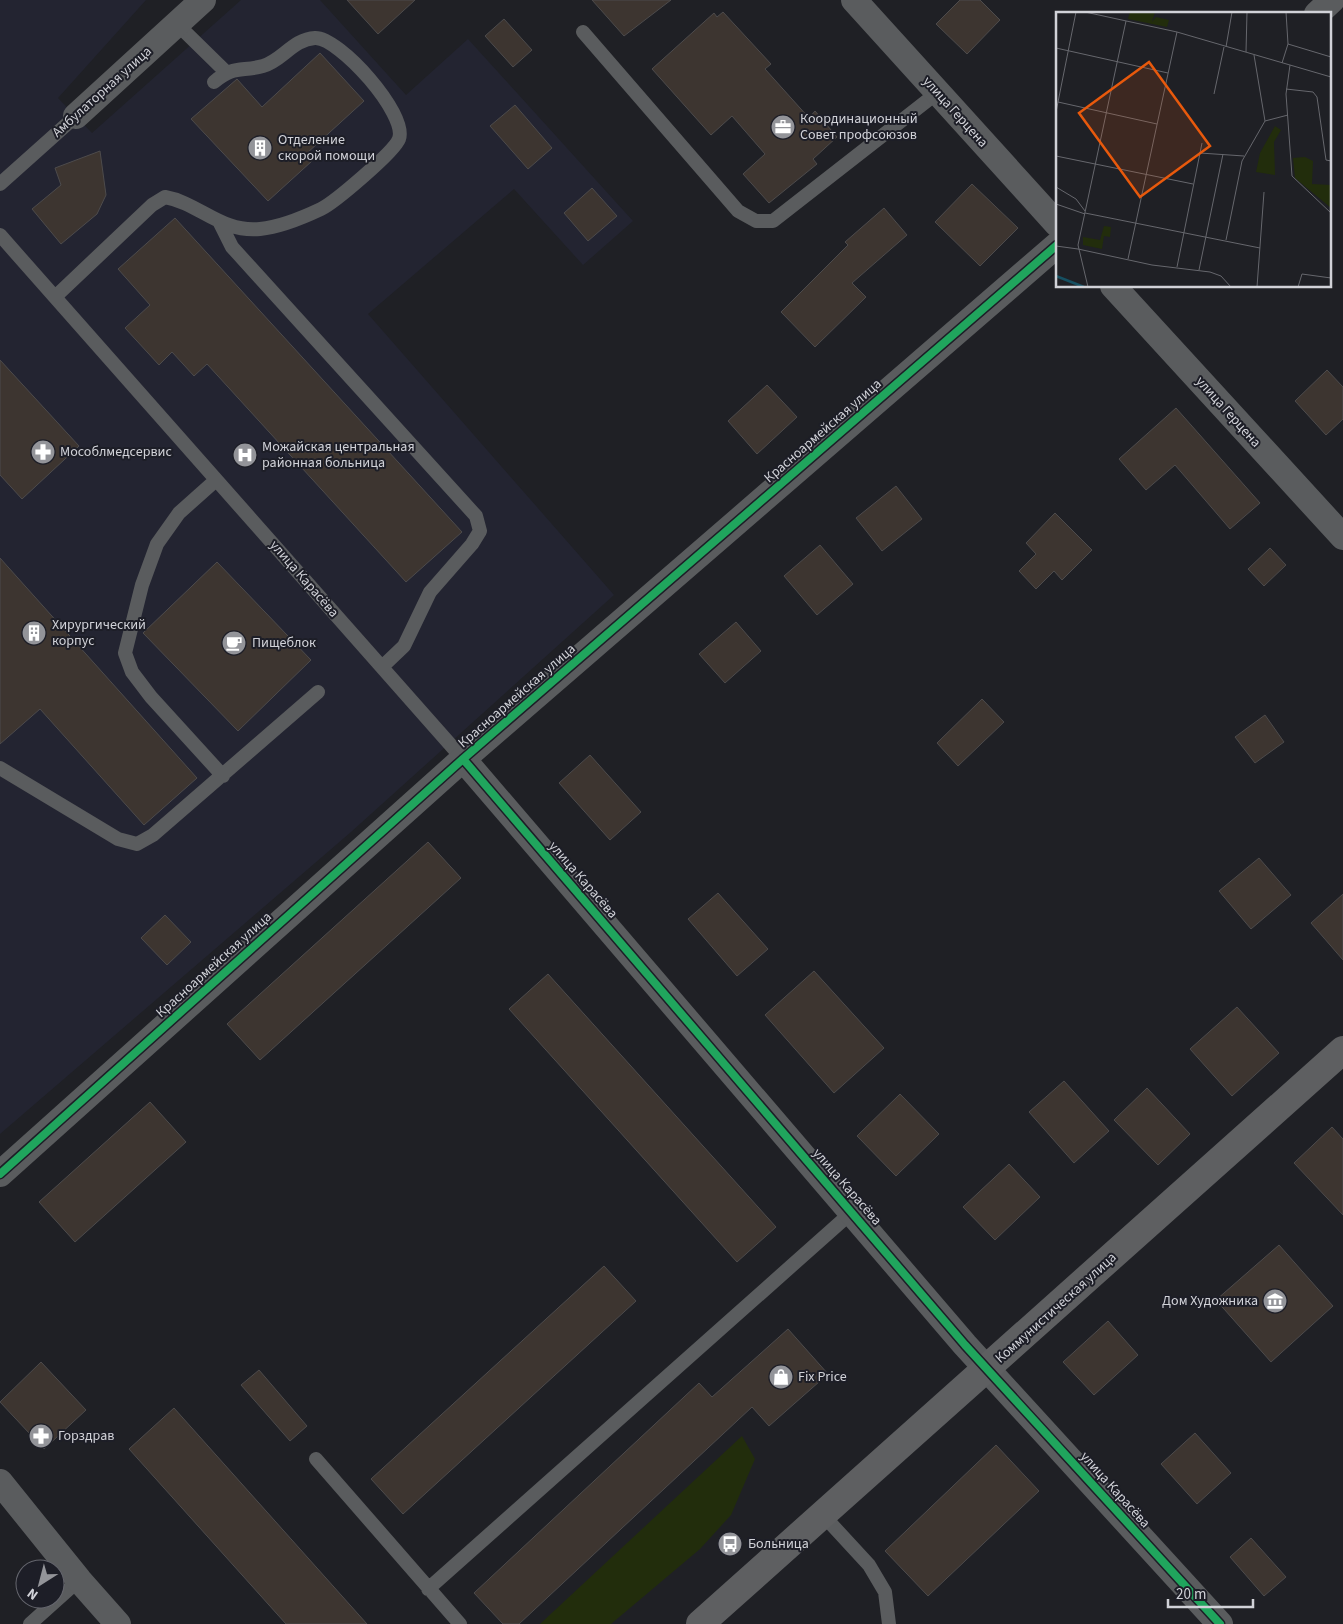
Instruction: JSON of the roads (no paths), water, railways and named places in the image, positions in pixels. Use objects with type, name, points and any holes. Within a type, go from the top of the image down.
[{"type":"main road","name":"Коммунистическая улица","points":[[700,1624],[1343,1050]]},
{"type":"street","name":"улица Герцена","points":[[854,0],[1056,223]]},
{"type":"street","points":[[1319,12],[1332,0]]},
{"type":"street","name":"Амбулаторная улица","points":[[76,116],[186,9]]},
{"type":"street","name":"Красноармейская улица","points":[[0,1174],[463,759],[1056,246]]},
{"type":"street","name":"улица Герцена","points":[[1115,288],[1343,538]]},
{"type":"street","name":"улица Карасёва","points":[[463,759],[987,1369],[1220,1624]]},
{"type":"street","points":[[0,1482],[118,1624]]},
{"type":"lane","points":[[186,9],[226,72]]},
{"type":"lane","points":[[582,32],[738,211],[756,221],[772,221],[937,93]]},
{"type":"lane","points":[[55,297],[152,206],[165,197],[178,199],[220,223],[239,228],[260,229],[292,221],[323,208],[390,153],[399,138],[398,121],[388,101],[338,46],[318,38],[303,39],[264,66],[226,72],[214,82]]},
{"type":"lane","name":"Амбулаторная улица","points":[[0,184],[76,116]]},
{"type":"lane","points":[[220,223],[232,247],[476,516],[480,531],[472,544],[430,592],[404,646],[382,668]]},
{"type":"lane","name":"улица Карасёва","points":[[0,235],[463,759]]},
{"type":"lane","points":[[216,480],[179,513],[157,544],[142,585],[125,653],[132,672],[151,698],[223,776]]},
{"type":"lane","points":[[0,768],[118,839],[137,844],[153,835],[318,692]]},
{"type":"lane","points":[[428,1589],[852,1212]]},
{"type":"lane","points":[[316,1459],[460,1624]]},
{"type":"lane","points":[[822,1514],[869,1565],[885,1592],[889,1624]]},
{"type":"lane","points":[[30,1624],[80,1580]]},
{"type":"place","name":"Координационный Совет профсоюзов","points":[[783,127]]},
{"type":"place","name":"Отделение скорой помощи","points":[[260,148]]},
{"type":"place","name":"Мособлмедсервис","points":[[43,452]]},
{"type":"place","name":"Можайская центральная районная больница","points":[[245,455]]},
{"type":"place","name":"Хирургический корпус","points":[[34,633]]},
{"type":"place","name":"Пищеблок","points":[[234,643]]},
{"type":"place","name":"Дом Художника","points":[[1275,1301]]},
{"type":"place","name":"Fix Price","points":[[781,1377]]},
{"type":"place","name":"Горздрав","points":[[41,1436]]},
{"type":"place","name":"Больница","points":[[730,1544]]}]
